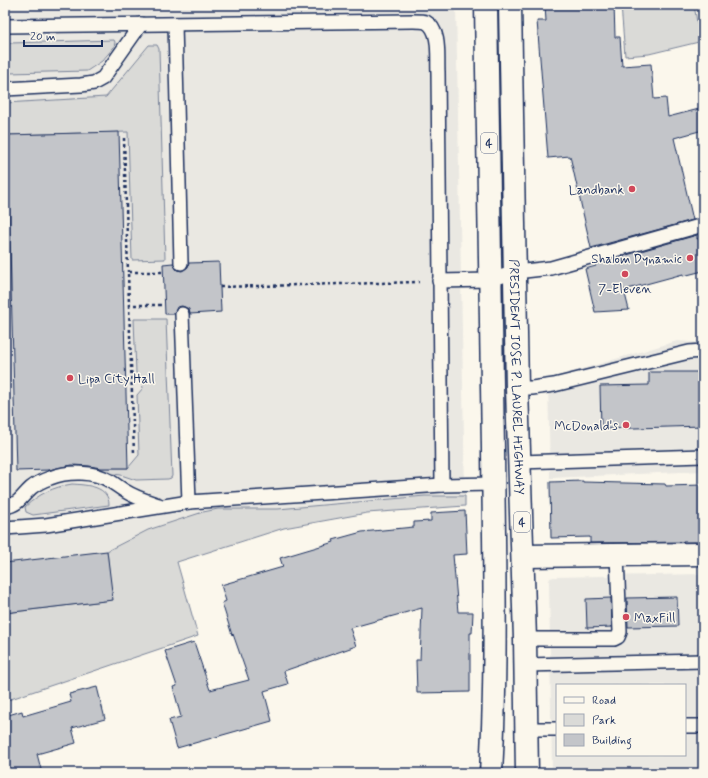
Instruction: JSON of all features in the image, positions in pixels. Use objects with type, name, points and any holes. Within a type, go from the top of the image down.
[{"type":"main road","name":"PRESIDENT JOSE P. LAUREL HIGHWAY","points":[[486,5],[493,484],[494,644],[493,742],[491,773]]},
{"type":"main road","name":"PRESIDENT JOSE P. LAUREL HIGHWAY","points":[[510,5],[522,556],[526,665],[527,773]]},
{"type":"main road","points":[[522,556],[703,554]]},
{"type":"lane","points":[[5,26],[413,21],[426,22],[434,30],[438,72],[442,485]]},
{"type":"lane","points":[[5,88],[81,85],[94,83],[103,78],[141,24]]},
{"type":"lane","points":[[176,24],[180,263]]},
{"type":"lane","points":[[440,281],[490,280],[516,272],[551,268],[701,222]]},
{"type":"lane","points":[[182,314],[189,502]]},
{"type":"lane","points":[[518,388],[554,385],[689,352],[703,351]]},
{"type":"lane","points":[[520,462],[703,456]]},
{"type":"lane","points":[[5,507],[13,506],[20,501],[32,487],[49,478],[66,473],[85,473],[109,480],[125,492],[143,500],[164,506]]},
{"type":"lane","points":[[5,528],[46,525],[189,502],[442,485],[493,484]]},
{"type":"lane","points":[[525,639],[614,639],[618,637],[620,632],[617,555]]},
{"type":"lane","points":[[526,665],[703,661]]},
{"type":"lane","points":[[686,726],[703,726]]},
{"type":"lane","points":[[526,729],[556,728]]},
{"type":"path","points":[[124,138],[134,454]]},
{"type":"path","points":[[128,272],[165,272]]},
{"type":"path","points":[[220,287],[424,282]]},
{"type":"path","points":[[129,305],[166,305]]},
{"type":"shaded area","points":[[5,5],[456,5],[465,506],[367,513],[284,528],[177,562],[198,636],[5,701]]},
{"type":"shaded area","name":"McDonald's","points":[[677,341],[703,343],[703,471],[550,478],[548,379]]},
{"type":"shaded area","points":[[703,574],[703,773],[552,773],[550,578]]},
{"type":"green space","points":[[621,5],[694,5],[698,28],[703,41],[649,54],[625,56]]},
{"type":"green space","points":[[114,40],[114,47],[102,61],[87,71],[9,73],[6,68],[6,47],[11,43]]},
{"type":"green space","points":[[149,45],[157,45],[159,49],[165,259],[132,260],[128,132],[5,135],[5,103],[106,97]]},
{"type":"green space","points":[[134,319],[166,319],[172,476],[168,479],[136,480],[121,475],[100,472],[100,468],[128,468],[139,455],[137,395],[143,388],[141,378],[136,373]]},
{"type":"green space","points":[[72,484],[90,486],[101,490],[108,499],[109,505],[33,515],[26,512],[25,507],[36,498],[52,489]]},
{"type":"green space","points":[[425,496],[465,496],[465,506],[367,513],[284,528],[177,562],[198,636],[5,701],[5,613],[112,600],[107,551],[148,530],[203,512],[218,509],[278,509]]},
{"type":"building","points":[[545,5],[614,5],[615,37],[620,37],[622,66],[651,64],[654,99],[666,98],[668,117],[703,108],[703,130],[674,138],[693,220],[591,248],[570,156],[548,158],[537,21],[546,21]]},
{"type":"building","name":"Lipa City Hall","points":[[119,132],[128,468],[101,468],[72,465],[49,470],[16,471],[7,135]]},
{"type":"building","points":[[697,235],[697,239],[703,237],[703,271],[683,276],[683,274],[624,290],[629,310],[595,312],[585,269],[596,266],[595,264]]},
{"type":"building","points":[[219,262],[221,312],[190,314],[189,309],[182,306],[177,307],[174,314],[165,314],[163,264],[173,263],[177,270],[182,271],[188,267],[189,263]]},
{"type":"building","points":[[649,372],[703,372],[703,426],[601,429],[600,386],[649,385]]},
{"type":"building","points":[[583,481],[665,484],[666,486],[702,485],[703,542],[590,543],[590,537],[551,538],[550,482]]},
{"type":"building","points":[[465,511],[467,554],[453,555],[458,612],[473,612],[472,633],[470,633],[470,692],[417,693],[416,660],[420,660],[422,608],[350,628],[356,646],[284,671],[288,684],[264,691],[272,721],[177,748],[169,720],[181,717],[173,687],[177,686],[165,651],[194,642],[210,690],[249,680],[222,603],[226,601],[221,585],[283,567],[280,558],[334,542],[333,540],[362,532],[414,527],[414,522],[431,521],[431,513]]},
{"type":"building","points":[[107,551],[113,600],[5,613],[5,563]]},
{"type":"building","points":[[677,597],[678,626],[628,627],[627,598]]},
{"type":"building","points":[[611,598],[612,627],[587,628],[586,599]]},
{"type":"building","points":[[97,687],[105,719],[72,728],[76,743],[37,754],[42,773],[5,773],[5,716],[22,711],[23,716],[71,702],[69,694]]},
{"type":"place","name":"Landbank","points":[[632,189]]},
{"type":"place","name":"Shalom Dynamic","points":[[690,258]]},
{"type":"place","name":"7-Eleven","points":[[625,274]]},
{"type":"place","name":"Lipa City Hall","points":[[70,378]]},
{"type":"place","name":"McDonald's","points":[[626,425]]},
{"type":"place","name":"MaxFill","points":[[626,617]]}]
